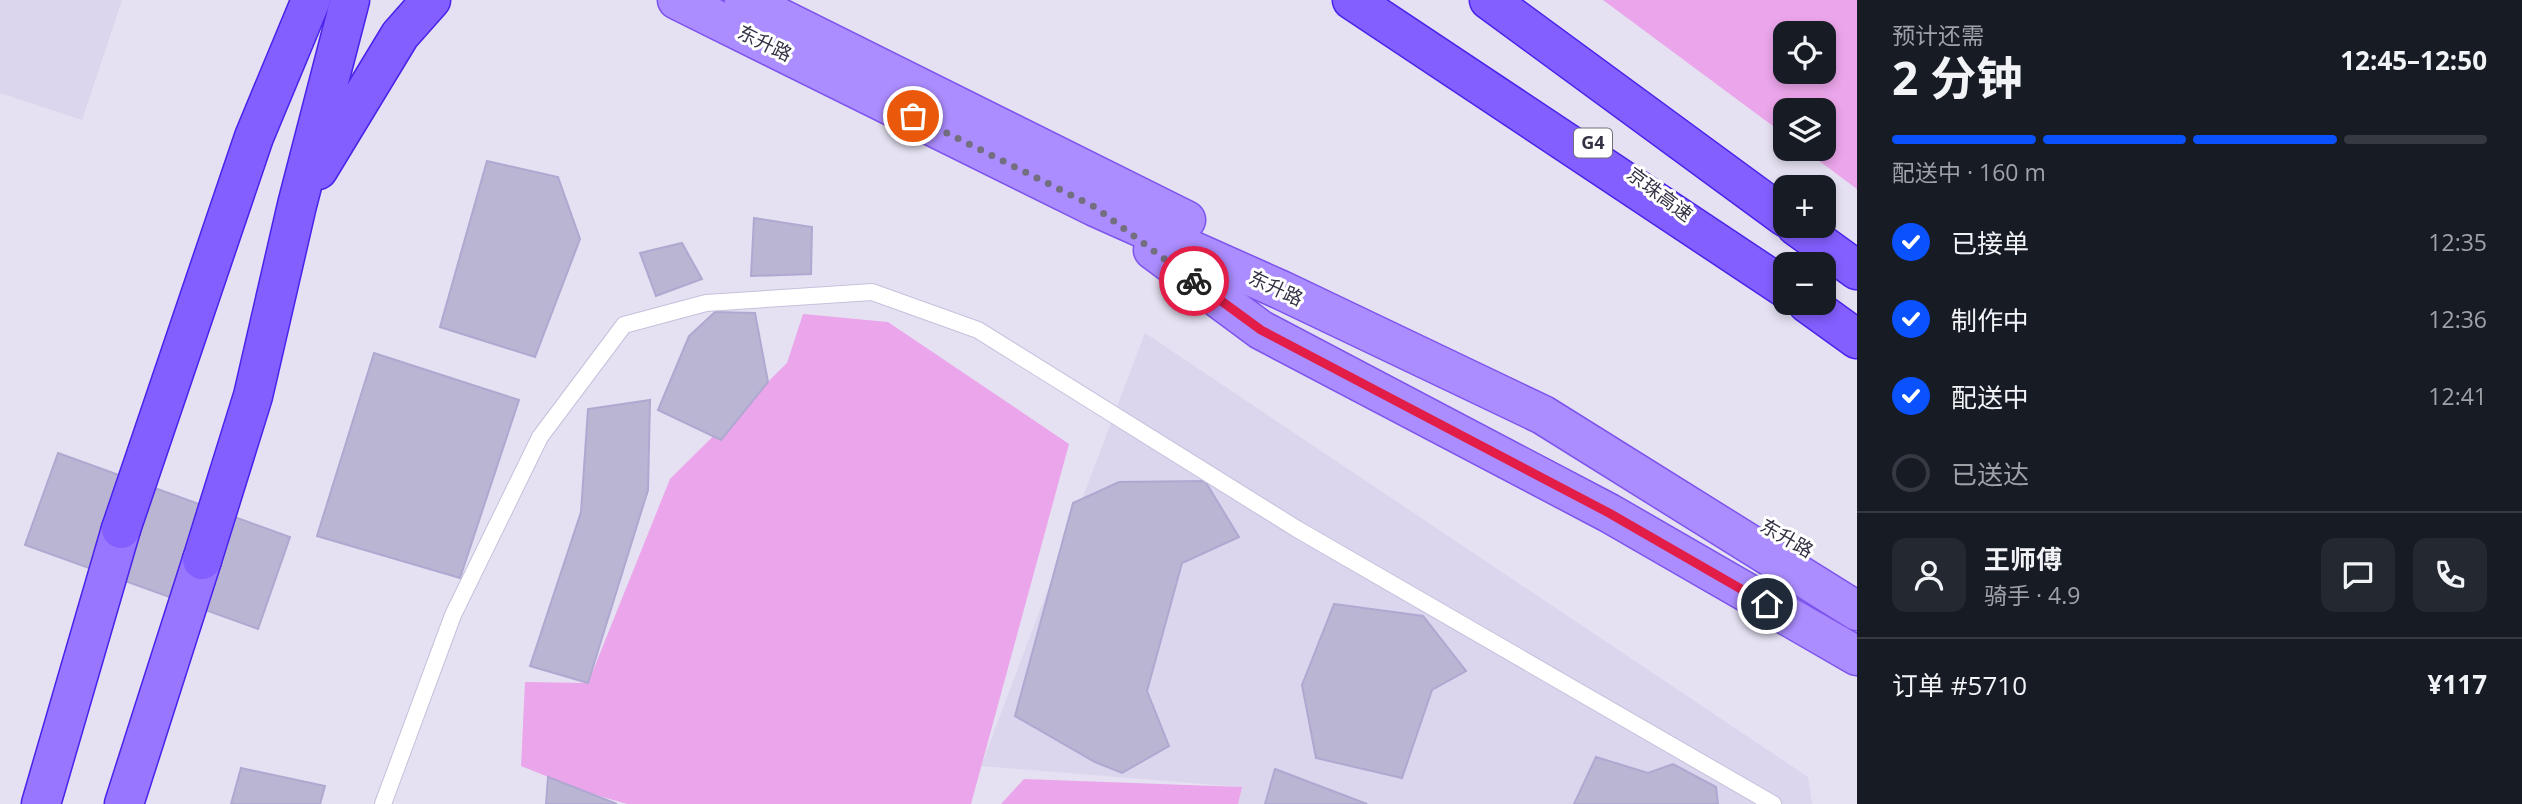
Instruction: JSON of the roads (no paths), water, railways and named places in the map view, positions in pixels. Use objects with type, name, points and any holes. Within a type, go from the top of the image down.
[{"type":"highway","points":[[254,136],[281,0]]},
{"type":"highway","points":[[41,804],[121,529],[254,136],[311,0]]},
{"type":"highway","points":[[124,804],[253,396],[297,205],[350,0]]},
{"type":"highway","points":[[297,205],[400,35],[430,0]]},
{"type":"highway","points":[[1352,0],[1773,280]]},
{"type":"highway","name":"京珠高速","points":[[1401,0],[1773,279]]},
{"type":"highway","points":[[1489,0],[1773,208]]},
{"type":"highway","points":[[1813,238],[1857,270]]},
{"type":"highway","points":[[1824,315],[1857,339]]},
{"type":"main road","name":"东升路","points":[[677,0],[1095,207],[1281,290],[1543,415],[1857,611]]},
{"type":"main road","name":"东升路","points":[[744,0],[1547,400],[1857,580]]},
{"type":"main road","points":[[1095,207],[1261,330],[1609,513],[1857,656]]},
{"type":"lane","points":[[383,804],[453,615],[540,438],[624,325],[706,303],[872,292],[978,330],[1297,529],[1773,804]]}]
